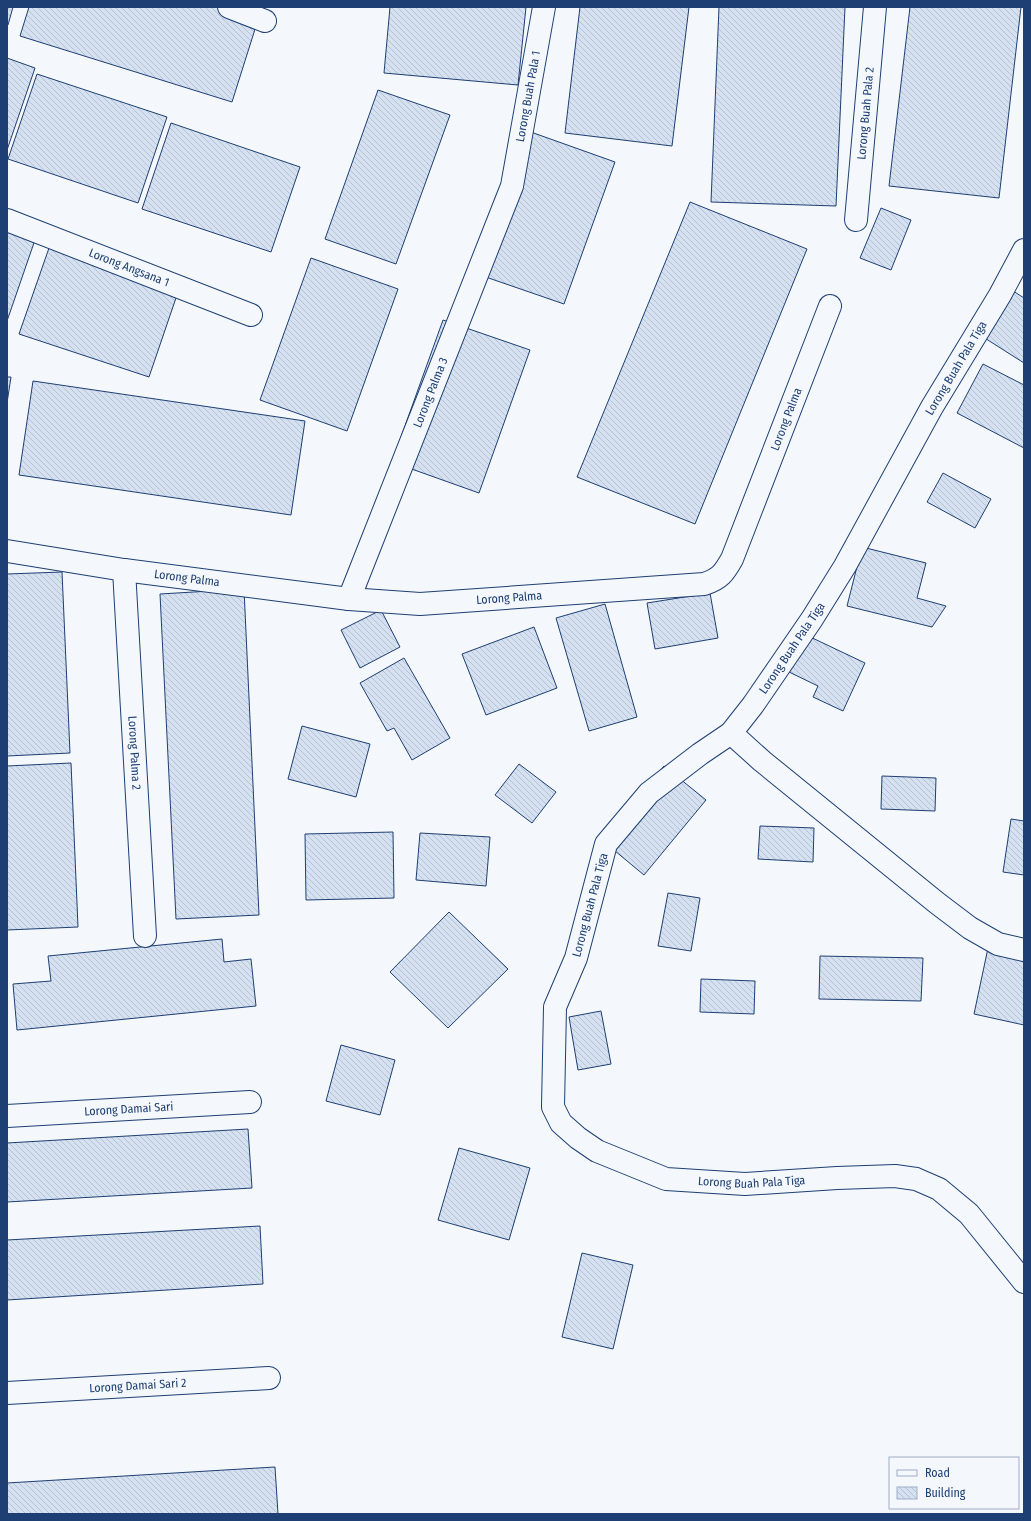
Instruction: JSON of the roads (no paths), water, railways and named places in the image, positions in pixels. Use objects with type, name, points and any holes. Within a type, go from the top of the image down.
[{"type":"street","points":[[229,7],[265,21]]},
{"type":"street","name":"Lorong Buah Pala 1","points":[[512,186],[544,7]]},
{"type":"street","name":"Lorong Buah Pala 2","points":[[856,220],[875,7]]},
{"type":"street","name":"Lorong Palma 3","points":[[350,599],[512,186]]},
{"type":"street","name":"Lorong Angsana 1","points":[[7,220],[251,315]]},
{"type":"street","name":"Lorong Buah Pala Tiga","points":[[1024,250],[1000,295],[932,407],[845,566],[812,619],[753,705],[731,733],[700,754],[649,793],[606,844],[576,958],[555,1007],[553,1107],[561,1123],[578,1138],[597,1151],[666,1179],[745,1184],[895,1176],[916,1179],[940,1189],[969,1214],[1024,1282]]},
{"type":"street","name":"Lorong Palma","points":[[7,551],[124,570],[350,599],[420,604],[704,584],[716,580],[725,571],[732,559],[830,306]]},
{"type":"street","name":"Lorong Palma 2","points":[[124,570],[145,936]]},
{"type":"street","points":[[731,733],[762,761],[970,928],[998,944],[1024,950]]},
{"type":"street","name":"Lorong Damai Sari","points":[[7,1116],[250,1102]]},
{"type":"street","name":"Lorong Damai Sari 2","points":[[7,1393],[269,1378]]}]
